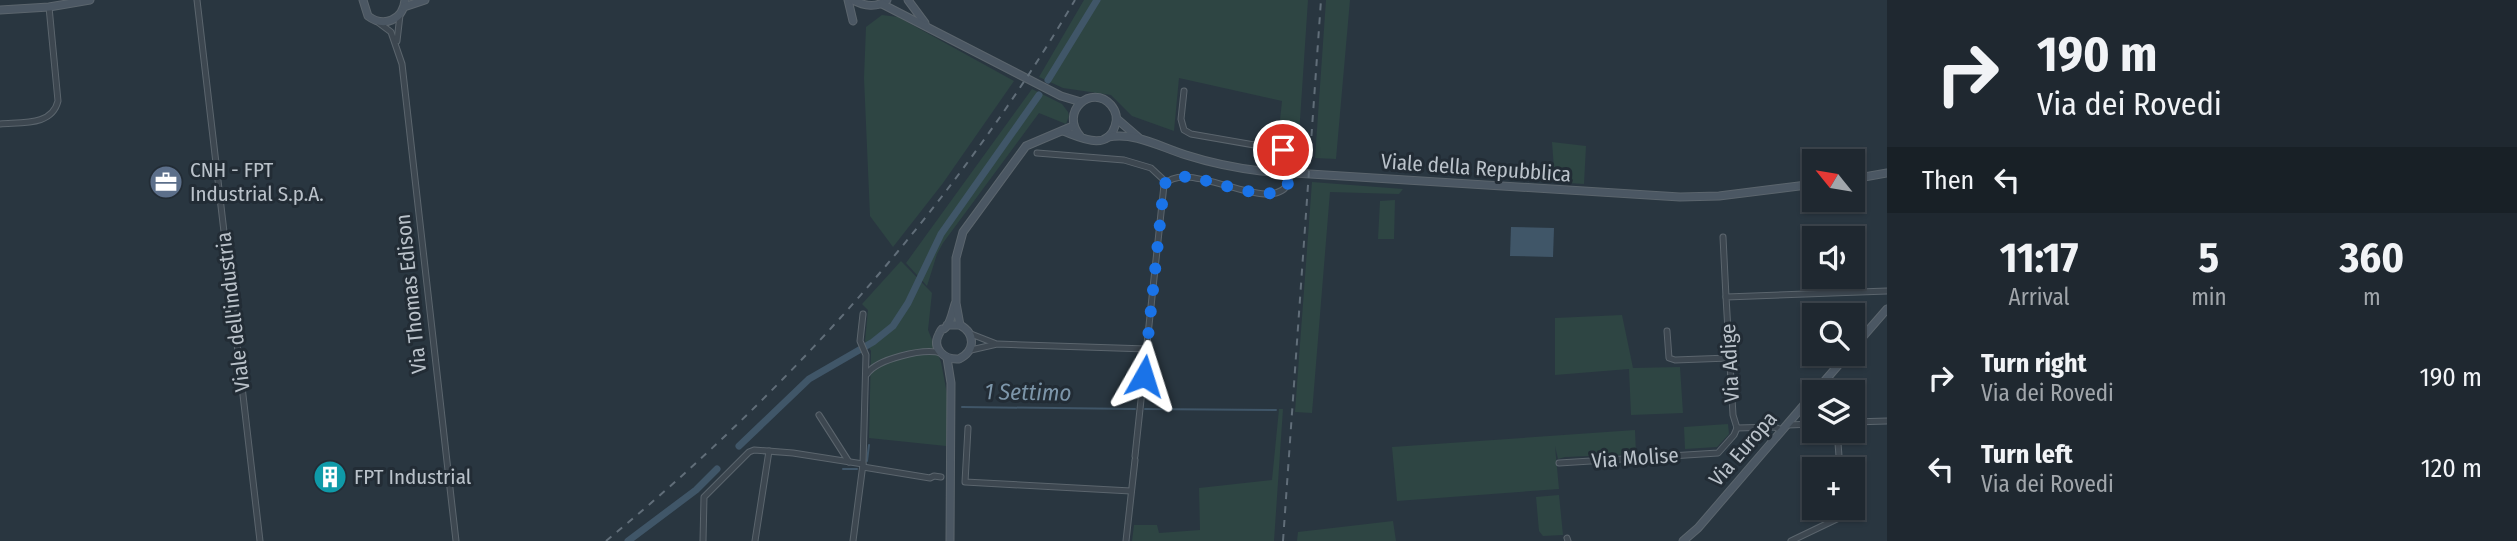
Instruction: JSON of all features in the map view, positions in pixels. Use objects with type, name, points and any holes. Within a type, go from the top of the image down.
[{"type":"street","points":[[0,10],[48,7],[90,0]]},
{"type":"street","name":"Viale dell'industria","points":[[197,0],[260,541]]},
{"type":"street","points":[[353,0],[363,4],[368,16],[391,32],[397,44]]},
{"type":"street","points":[[376,21],[389,22],[403,7],[425,0]]},
{"type":"street","points":[[853,21],[851,0],[869,5],[885,2],[1061,96],[1081,102],[1095,97],[1113,108],[1115,129],[1108,137],[1090,141],[1062,131]]},
{"type":"street","points":[[908,0],[919,17],[931,28]]},
{"type":"street","points":[[0,124],[46,119],[53,114],[56,107],[48,7]]},
{"type":"street","name":"Via Thomas Edison","points":[[403,7],[397,44],[402,64],[456,541]]},
{"type":"street","points":[[1126,541],[1162,191],[1173,177],[1185,177],[1252,192],[1276,193],[1286,189],[1289,182],[1287,153],[1278,148],[1191,134],[1184,130],[1181,119],[1184,91]]},
{"type":"street","points":[[1061,96],[1073,114]]},
{"type":"street","points":[[1081,102],[1073,114],[1073,126],[1081,137]]},
{"type":"street","name":"Viale della Repubblica","points":[[1116,119],[1140,138]]},
{"type":"street","points":[[960,325],[956,303],[957,258],[963,232],[1026,146],[1073,126]]},
{"type":"street","name":"Viale della Repubblica","points":[[1108,137],[1117,135],[1140,138],[1206,161],[1261,172],[1671,197],[1719,196],[1802,186]]},
{"type":"street","points":[[1037,153],[1116,158],[1145,166],[1166,183]]},
{"type":"street","points":[[1866,177],[1887,173]]},
{"type":"street","name":"Via Adige","points":[[1723,237],[1733,415],[1737,428]]},
{"type":"street","name":"Via Adige","points":[[1726,297],[1887,291]]},
{"type":"street","points":[[950,541],[951,383],[937,341],[956,303]]},
{"type":"street","points":[[1865,334],[1887,309]]},
{"type":"street","points":[[853,541],[863,466],[865,377],[864,351],[860,344],[863,314]]},
{"type":"street","points":[[947,325],[960,325],[971,334],[998,344]]},
{"type":"street","points":[[1667,331],[1669,358],[1729,358]]},
{"type":"street","points":[[971,334],[971,350]]},
{"type":"street","points":[[951,383],[959,359],[971,350],[998,344],[1147,349]]},
{"type":"street","points":[[865,377],[869,370],[883,362],[925,351],[959,359]]},
{"type":"street","name":"Via Europa","points":[[1825,380],[1838,366]]},
{"type":"street","name":"Via Europa","points":[[1684,541],[1802,407]]},
{"type":"street","points":[[819,415],[849,462]]},
{"type":"street","points":[[1865,422],[1887,421]]},
{"type":"street","points":[[1737,428],[1802,426]]},
{"type":"street","points":[[968,428],[965,482],[1131,491]]},
{"type":"street","name":"Via Molise","points":[[1559,463],[1718,453],[1737,428]]},
{"type":"street","points":[[703,541],[704,497],[745,455],[754,450],[849,462],[930,478],[941,477]]},
{"type":"street","points":[[755,541],[769,451]]},
{"type":"street","points":[[1791,541],[1835,520]]},
{"type":"street","name":"Via Europa","points":[[1692,541],[1698,528]]},
{"type":"green space","points":[[1084,0],[1308,0],[1298,150],[1294,160],[1278,139],[1282,101],[1179,78],[1174,131],[1132,116],[1111,95],[1063,88],[1039,77]]},
{"type":"green space","points":[[1326,0],[1350,0],[1336,159],[1315,158]]},
{"type":"green space","points":[[882,15],[898,17],[1014,81],[943,183],[893,247],[870,216],[864,78],[866,27]]},
{"type":"green space","points":[[1032,89],[1062,104],[1069,116],[1066,124],[1039,113],[943,243],[927,286],[906,263]]},
{"type":"green space","points":[[1552,142],[1586,146],[1584,184],[1555,182]]},
{"type":"green space","points":[[1312,182],[1403,189],[1399,194],[1330,192],[1312,413],[1295,412]]},
{"type":"green space","points":[[1395,200],[1394,239],[1378,239],[1380,201]]},
{"type":"green space","points":[[901,261],[932,293],[928,330],[941,362],[948,399],[946,446],[869,438],[871,351],[865,341],[868,310],[862,304]]},
{"type":"green space","points":[[1622,315],[1633,368],[1680,367],[1683,413],[1631,415],[1629,369],[1555,375],[1555,318]]},
{"type":"green space","points":[[1279,409],[1283,409],[1274,541],[1132,541],[1134,525],[1157,525],[1159,533],[1200,530],[1199,488],[1272,480]]},
{"type":"green space","points":[[1728,424],[1729,434],[1717,447],[1685,449],[1684,427]]},
{"type":"green space","points":[[1635,430],[1636,454],[1558,459],[1555,446],[1559,489],[1397,501],[1392,447]]},
{"type":"green space","points":[[1559,495],[1563,535],[1543,536],[1539,531],[1536,497]]},
{"type":"green space","points":[[1393,521],[1396,541],[1297,541],[1298,532]]},
{"type":"water","points":[[1511,227],[1554,228],[1553,257],[1510,256]]},
{"type":"waterway","points":[[1048,80],[1097,0]]},
{"type":"waterway","points":[[739,446],[809,379],[873,342],[893,326],[908,303],[941,234],[1039,95]]},
{"type":"waterway","name":"1 Settimo","points":[[962,407],[1135,409]]},
{"type":"waterway","name":"1 Settimo","points":[[1145,409],[1276,410]]},
{"type":"waterway","name":"1 Settimo","points":[[867,461],[869,445]]},
{"type":"waterway","points":[[628,541],[696,490],[717,469]]},
{"type":"waterway","name":"1 Settimo","points":[[843,469],[857,469]]},
{"type":"railway","points":[[606,541],[674,483],[740,421],[804,358],[864,291],[922,222],[976,150],[1075,0]]},
{"type":"railway","points":[[1283,541],[1321,0]]},
{"type":"place","name":"CNH - FPT Industrial S.p.A.","points":[[166,182]]},
{"type":"place","name":"FPT Industrial","points":[[330,477]]},
{"type":"route","points":[[1144,376],[1164,185],[1173,177],[1185,177],[1252,192],[1276,193],[1286,189],[1289,182],[1289,159],[1283,150]]}]
